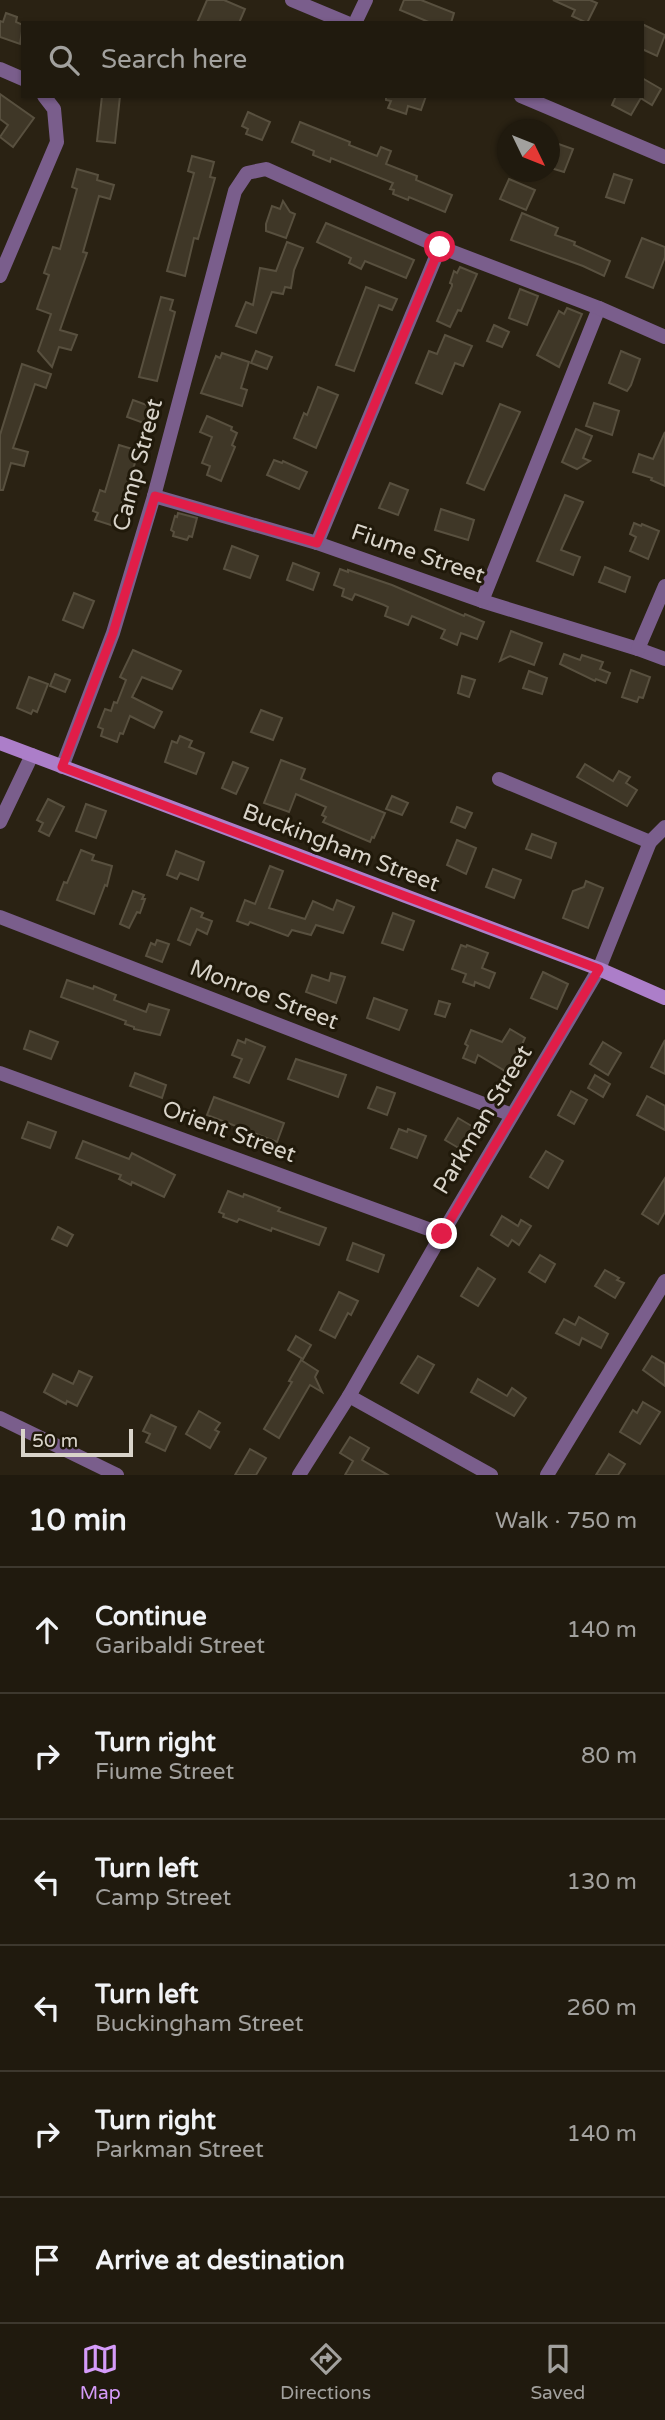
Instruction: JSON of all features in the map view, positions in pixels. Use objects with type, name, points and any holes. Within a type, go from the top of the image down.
[{"type":"main road","name":"Buckingham Street","points":[[0,743],[599,969],[665,998]]},
{"type":"street","points":[[292,0],[342,21]]},
{"type":"street","points":[[356,21],[366,0]]},
{"type":"street","points":[[0,69],[21,78]]},
{"type":"street","points":[[0,276],[57,142],[54,109],[46,98]]},
{"type":"street","points":[[526,98],[663,152]]},
{"type":"street","name":"Camp Street","points":[[62,767],[113,633],[155,496],[235,191],[247,173],[265,169],[440,247]]},
{"type":"street","points":[[317,543],[440,247],[599,308],[665,337]]},
{"type":"street","points":[[482,601],[599,308]]},
{"type":"street","name":"Fiume Street","points":[[155,496],[317,543],[482,601],[665,659]]},
{"type":"street","points":[[638,649],[665,586]]},
{"type":"street","points":[[0,822],[32,755]]},
{"type":"street","points":[[499,779],[650,842],[665,827]]},
{"type":"street","name":"Parkman Street","points":[[299,1475],[349,1396],[599,969],[650,842]]},
{"type":"street","name":"Monroe Street","points":[[0,917],[512,1115]]},
{"type":"street","name":"Orient Street","points":[[0,1073],[442,1234]]},
{"type":"street","points":[[547,1475],[665,1281]]},
{"type":"street","points":[[349,1396],[491,1475]]},
{"type":"street","points":[[0,1418],[117,1475]]},
{"type":"building","points":[[207,0],[224,0],[245,9],[240,21],[198,21]]},
{"type":"building","points":[[404,0],[421,0],[454,13],[452,21],[426,21],[400,10]]},
{"type":"building","points":[[553,0],[590,0],[597,3],[588,21],[572,16],[575,10]]},
{"type":"building","points":[[6,13],[17,17],[16,22],[21,24],[20,44],[0,37],[0,21],[3,22]]},
{"type":"building","points":[[644,25],[665,35],[657,56],[644,50]]},
{"type":"building","points":[[644,79],[661,89],[652,105],[642,99]]},
{"type":"building","points":[[0,94],[34,118],[13,147],[0,137],[8,125],[0,119]]},
{"type":"building","points":[[102,98],[120,98],[115,143],[97,141]]},
{"type":"building","points":[[425,98],[421,110],[408,106],[406,114],[388,108],[391,101],[386,100]]},
{"type":"building","points":[[615,98],[641,98],[631,115],[612,105]]},
{"type":"building","points":[[248,112],[270,122],[262,140],[246,134],[248,129],[242,126]]},
{"type":"building","points":[[300,122],[377,156],[381,147],[391,151],[386,164],[417,176],[416,180],[452,195],[445,212],[409,197],[408,200],[393,194],[394,190],[390,189],[393,183],[331,158],[330,162],[313,155],[314,151],[292,142]]},
{"type":"building","points":[[560,144],[573,149],[564,172],[560,171]]},
{"type":"building","points":[[192,156],[214,162],[210,177],[215,178],[198,239],[194,238],[185,276],[167,271],[194,173],[188,171]]},
{"type":"building","points":[[77,169],[98,175],[97,180],[114,185],[110,199],[99,196],[83,252],[87,253],[60,330],[77,335],[71,350],[59,347],[52,367],[38,351],[51,314],[37,309],[49,275],[44,273],[53,247],[60,249],[77,189],[72,187]]},
{"type":"building","points":[[614,174],[632,180],[624,203],[606,197]]},
{"type":"building","points":[[508,182],[516,182],[535,190],[526,210],[500,199]]},
{"type":"building","points":[[283,201],[290,212],[295,214],[286,238],[266,231],[272,206],[280,209]]},
{"type":"building","points":[[522,213],[558,228],[555,235],[575,242],[574,245],[610,261],[604,276],[511,240]]},
{"type":"building","points":[[326,223],[414,260],[406,278],[365,261],[361,269],[349,263],[351,258],[317,242]]},
{"type":"building","points":[[642,238],[665,247],[665,257],[653,288],[626,277]]},
{"type":"building","points":[[287,242],[303,248],[294,270],[291,288],[285,287],[283,294],[272,292],[256,333],[236,326],[246,302],[253,305],[260,268],[276,271]]},
{"type":"building","points":[[460,267],[477,274],[461,311],[458,310],[450,327],[437,321],[452,286],[450,283],[454,271],[457,273]]},
{"type":"building","points":[[366,287],[397,299],[392,310],[379,305],[354,371],[336,365]]},
{"type":"building","points":[[520,289],[538,296],[527,325],[509,318]]},
{"type":"building","points":[[161,297],[173,300],[170,310],[175,312],[157,381],[139,377]]},
{"type":"building","points":[[567,308],[582,314],[559,367],[537,355],[559,311],[564,314]]},
{"type":"building","points":[[494,325],[509,332],[502,347],[487,341]]},
{"type":"building","points":[[445,335],[472,346],[463,366],[455,363],[442,394],[416,383],[429,351],[437,354]]},
{"type":"building","points":[[256,351],[272,357],[267,369],[251,363]]},
{"type":"building","points":[[621,351],[640,359],[627,391],[609,383]]},
{"type":"building","points":[[222,353],[249,362],[241,388],[247,390],[242,406],[201,393],[216,356],[220,358]]},
{"type":"building","points":[[22,364],[51,374],[46,388],[35,384],[13,448],[28,452],[24,466],[11,463],[3,490],[0,490],[0,435]]},
{"type":"building","points":[[318,387],[338,395],[316,448],[294,438]]},
{"type":"building","points":[[133,400],[155,408],[149,425],[127,417]]},
{"type":"building","points":[[594,403],[619,411],[612,435],[586,426]]},
{"type":"building","points":[[500,404],[520,412],[484,490],[467,483]]},
{"type":"building","points":[[207,416],[232,427],[231,430],[237,433],[232,445],[235,447],[221,481],[207,475],[210,466],[202,463],[212,437],[200,432]]},
{"type":"building","points":[[576,429],[592,436],[583,458],[590,461],[577,469],[562,462]]},
{"type":"building","points":[[665,432],[665,486],[651,480],[652,478],[633,472],[639,454],[653,459]]},
{"type":"building","points":[[119,445],[139,451],[114,526],[95,520],[98,513],[93,511],[100,490],[105,492]]},
{"type":"building","points":[[274,460],[283,461],[307,472],[299,489],[267,475]]},
{"type":"building","points":[[390,483],[408,490],[398,515],[379,508]]},
{"type":"building","points":[[565,495],[583,502],[561,550],[580,557],[573,575],[537,561]]},
{"type":"building","points":[[441,509],[474,520],[468,540],[435,530]]},
{"type":"building","points":[[178,513],[197,518],[192,537],[189,536],[187,540],[173,536],[174,532],[171,530]]},
{"type":"building","points":[[634,523],[659,531],[648,559],[630,551],[636,537],[630,534]]},
{"type":"building","points":[[232,546],[258,556],[250,578],[224,569]]},
{"type":"building","points":[[293,563],[319,573],[313,590],[287,580]]},
{"type":"building","points":[[605,567],[630,577],[625,592],[599,582]]},
{"type":"building","points":[[340,569],[392,585],[484,622],[477,639],[461,633],[457,645],[441,638],[445,630],[412,616],[408,625],[385,616],[388,607],[384,605],[355,594],[352,600],[342,596],[344,589],[334,585]]},
{"type":"building","points":[[74,593],[94,601],[83,628],[63,620]]},
{"type":"building","points":[[511,631],[542,643],[534,665],[510,656],[500,661]]},
{"type":"building","points":[[133,650],[181,671],[172,689],[142,677],[132,697],[162,712],[154,728],[130,716],[117,742],[101,736],[103,729],[98,727],[105,709],[111,711],[114,702],[117,703],[126,680],[120,677]]},
{"type":"building","points":[[564,654],[580,660],[582,655],[603,662],[600,669],[610,673],[606,683],[596,679],[595,681],[560,664]]},
{"type":"building","points":[[631,670],[650,677],[643,698],[639,697],[637,702],[622,697]]},
{"type":"building","points":[[529,671],[547,678],[542,694],[523,688]]},
{"type":"building","points":[[55,674],[70,680],[65,692],[50,686]]},
{"type":"building","points":[[462,676],[475,680],[469,697],[458,693]]},
{"type":"building","points":[[29,677],[48,684],[37,712],[33,710],[31,714],[17,708]]},
{"type":"building","points":[[261,710],[282,718],[273,740],[251,732]]},
{"type":"building","points":[[180,736],[192,741],[189,747],[204,753],[196,774],[165,762],[172,741],[177,743]]},
{"type":"building","points":[[281,760],[305,769],[301,779],[385,813],[374,838],[372,837],[370,842],[323,822],[326,817],[322,815],[326,807],[296,794],[289,812],[264,803]]},
{"type":"building","points":[[233,762],[248,768],[236,794],[222,788]]},
{"type":"building","points":[[585,764],[613,781],[619,771],[630,777],[626,783],[637,790],[627,806],[577,777]]},
{"type":"building","points":[[392,796],[408,803],[402,815],[386,809]]},
{"type":"building","points":[[48,799],[64,807],[49,836],[39,831],[43,823],[37,820]]},
{"type":"building","points":[[86,804],[106,811],[96,838],[76,831]]},
{"type":"building","points":[[457,807],[472,813],[465,828],[451,822]]},
{"type":"building","points":[[532,834],[556,843],[551,858],[526,849]]},
{"type":"building","points":[[457,840],[476,848],[466,874],[447,865]]},
{"type":"building","points":[[81,850],[94,855],[92,860],[112,866],[107,886],[105,885],[94,914],[57,900]]},
{"type":"building","points":[[176,851],[204,862],[198,880],[180,873],[177,879],[167,875]]},
{"type":"building","points":[[270,866],[283,871],[269,908],[305,919],[313,901],[333,910],[337,900],[354,907],[343,933],[316,925],[311,935],[292,930],[288,936],[250,922],[248,925],[237,921],[245,900],[255,904]]},
{"type":"building","points":[[493,869],[521,880],[514,898],[486,887]]},
{"type":"building","points":[[586,881],[603,888],[588,928],[563,918],[573,891],[584,887]]},
{"type":"building","points":[[133,891],[144,895],[142,899],[145,899],[140,913],[137,912],[129,928],[120,924]]},
{"type":"building","points":[[191,908],[203,913],[201,917],[212,921],[207,934],[197,929],[190,945],[178,940]]},
{"type":"building","points":[[393,913],[414,921],[403,950],[382,943]]},
{"type":"building","points":[[157,940],[169,944],[162,962],[146,956],[151,943],[155,945]]},
{"type":"building","points":[[461,945],[488,953],[482,968],[495,973],[489,988],[475,982],[474,986],[463,982],[466,974],[452,969]]},
{"type":"building","points":[[543,972],[568,984],[557,1009],[531,998]]},
{"type":"building","points":[[331,973],[345,977],[336,1003],[306,992],[312,975],[329,981]]},
{"type":"building","points":[[67,980],[93,989],[94,986],[116,995],[114,1000],[146,1012],[149,1004],[169,1010],[160,1035],[134,1029],[125,1024],[126,1021],[61,997]]},
{"type":"building","points":[[374,998],[407,1010],[399,1030],[367,1018]]},
{"type":"building","points":[[439,1001],[450,1004],[445,1017],[435,1014]]},
{"type":"building","points":[[510,1029],[525,1038],[521,1047],[525,1049],[510,1074],[478,1055],[475,1063],[463,1058],[471,1030],[502,1042]]},
{"type":"building","points":[[30,1031],[58,1042],[51,1059],[24,1049]]},
{"type":"building","points":[[246,1039],[265,1047],[249,1083],[234,1077],[242,1059],[232,1055],[238,1040],[245,1043]]},
{"type":"building","points":[[665,1040],[665,1074],[651,1067]]},
{"type":"building","points":[[603,1042],[621,1053],[608,1075],[590,1064]]},
{"type":"building","points":[[296,1059],[346,1075],[338,1097],[288,1079]]},
{"type":"building","points":[[135,1073],[166,1085],[162,1098],[130,1086]]},
{"type":"building","points":[[595,1075],[610,1084],[603,1097],[588,1088]]},
{"type":"building","points":[[377,1087],[395,1093],[387,1115],[368,1108]]},
{"type":"building","points":[[571,1091],[587,1100],[574,1124],[558,1115]]},
{"type":"building","points":[[647,1096],[665,1106],[665,1130],[637,1115]]},
{"type":"building","points":[[214,1097],[284,1123],[277,1142],[207,1115]]},
{"type":"building","points":[[458,1118],[475,1128],[462,1150],[445,1140]]},
{"type":"building","points":[[28,1122],[56,1132],[50,1148],[22,1138]]},
{"type":"building","points":[[399,1129],[407,1132],[408,1129],[426,1136],[417,1158],[391,1148]]},
{"type":"building","points":[[83,1141],[129,1159],[132,1153],[175,1175],[164,1197],[119,1179],[121,1175],[76,1158]]},
{"type":"building","points":[[546,1151],[563,1161],[548,1188],[530,1177]]},
{"type":"building","points":[[665,1178],[665,1212],[658,1224],[642,1214]]},
{"type":"building","points":[[228,1191],[243,1197],[244,1194],[280,1208],[278,1211],[326,1228],[319,1245],[272,1228],[271,1231],[239,1219],[237,1222],[223,1217],[224,1214],[219,1212]]},
{"type":"building","points":[[502,1216],[518,1226],[521,1220],[531,1226],[519,1245],[512,1240],[508,1246],[491,1235]]},
{"type":"building","points":[[58,1227],[73,1235],[67,1246],[52,1239]]},
{"type":"building","points":[[353,1243],[384,1255],[378,1272],[347,1260]]},
{"type":"building","points":[[540,1255],[555,1264],[545,1282],[529,1272]]},
{"type":"building","points":[[478,1268],[495,1279],[478,1306],[461,1296]]},
{"type":"building","points":[[605,1270],[624,1283],[615,1298],[595,1286]]},
{"type":"building","points":[[339,1292],[358,1301],[351,1315],[348,1313],[335,1338],[320,1330]]},
{"type":"building","points":[[579,1317],[608,1334],[601,1348],[582,1338],[579,1345],[556,1333],[564,1319],[575,1325]]},
{"type":"building","points":[[296,1336],[311,1345],[303,1359],[288,1350]]},
{"type":"building","points":[[418,1356],[434,1365],[418,1393],[401,1383]]},
{"type":"building","points":[[652,1356],[665,1364],[665,1386],[643,1370]]},
{"type":"building","points":[[301,1360],[318,1371],[315,1377],[322,1392],[310,1385],[279,1438],[264,1429],[292,1382],[289,1381]]},
{"type":"building","points":[[79,1371],[92,1377],[77,1406],[67,1401],[66,1404],[44,1392],[53,1374],[73,1384]]},
{"type":"building","points":[[478,1379],[507,1396],[512,1388],[526,1398],[514,1416],[471,1392]]},
{"type":"building","points":[[643,1402],[660,1412],[640,1444],[620,1432],[633,1410],[637,1413]]},
{"type":"building","points":[[199,1411],[220,1423],[215,1430],[219,1432],[210,1448],[186,1434]]},
{"type":"building","points":[[151,1415],[176,1427],[165,1451],[146,1442],[150,1434],[143,1431]]},
{"type":"building","points":[[350,1437],[369,1448],[362,1460],[388,1475],[345,1475],[353,1461],[340,1453]]},
{"type":"building","points":[[250,1449],[266,1458],[256,1475],[235,1475]]},
{"type":"building","points":[[609,1454],[625,1464],[618,1475],[596,1475]]},
{"type":"route","points":[[440,247],[317,543],[155,496],[113,633],[62,767],[599,969],[442,1234]]}]
